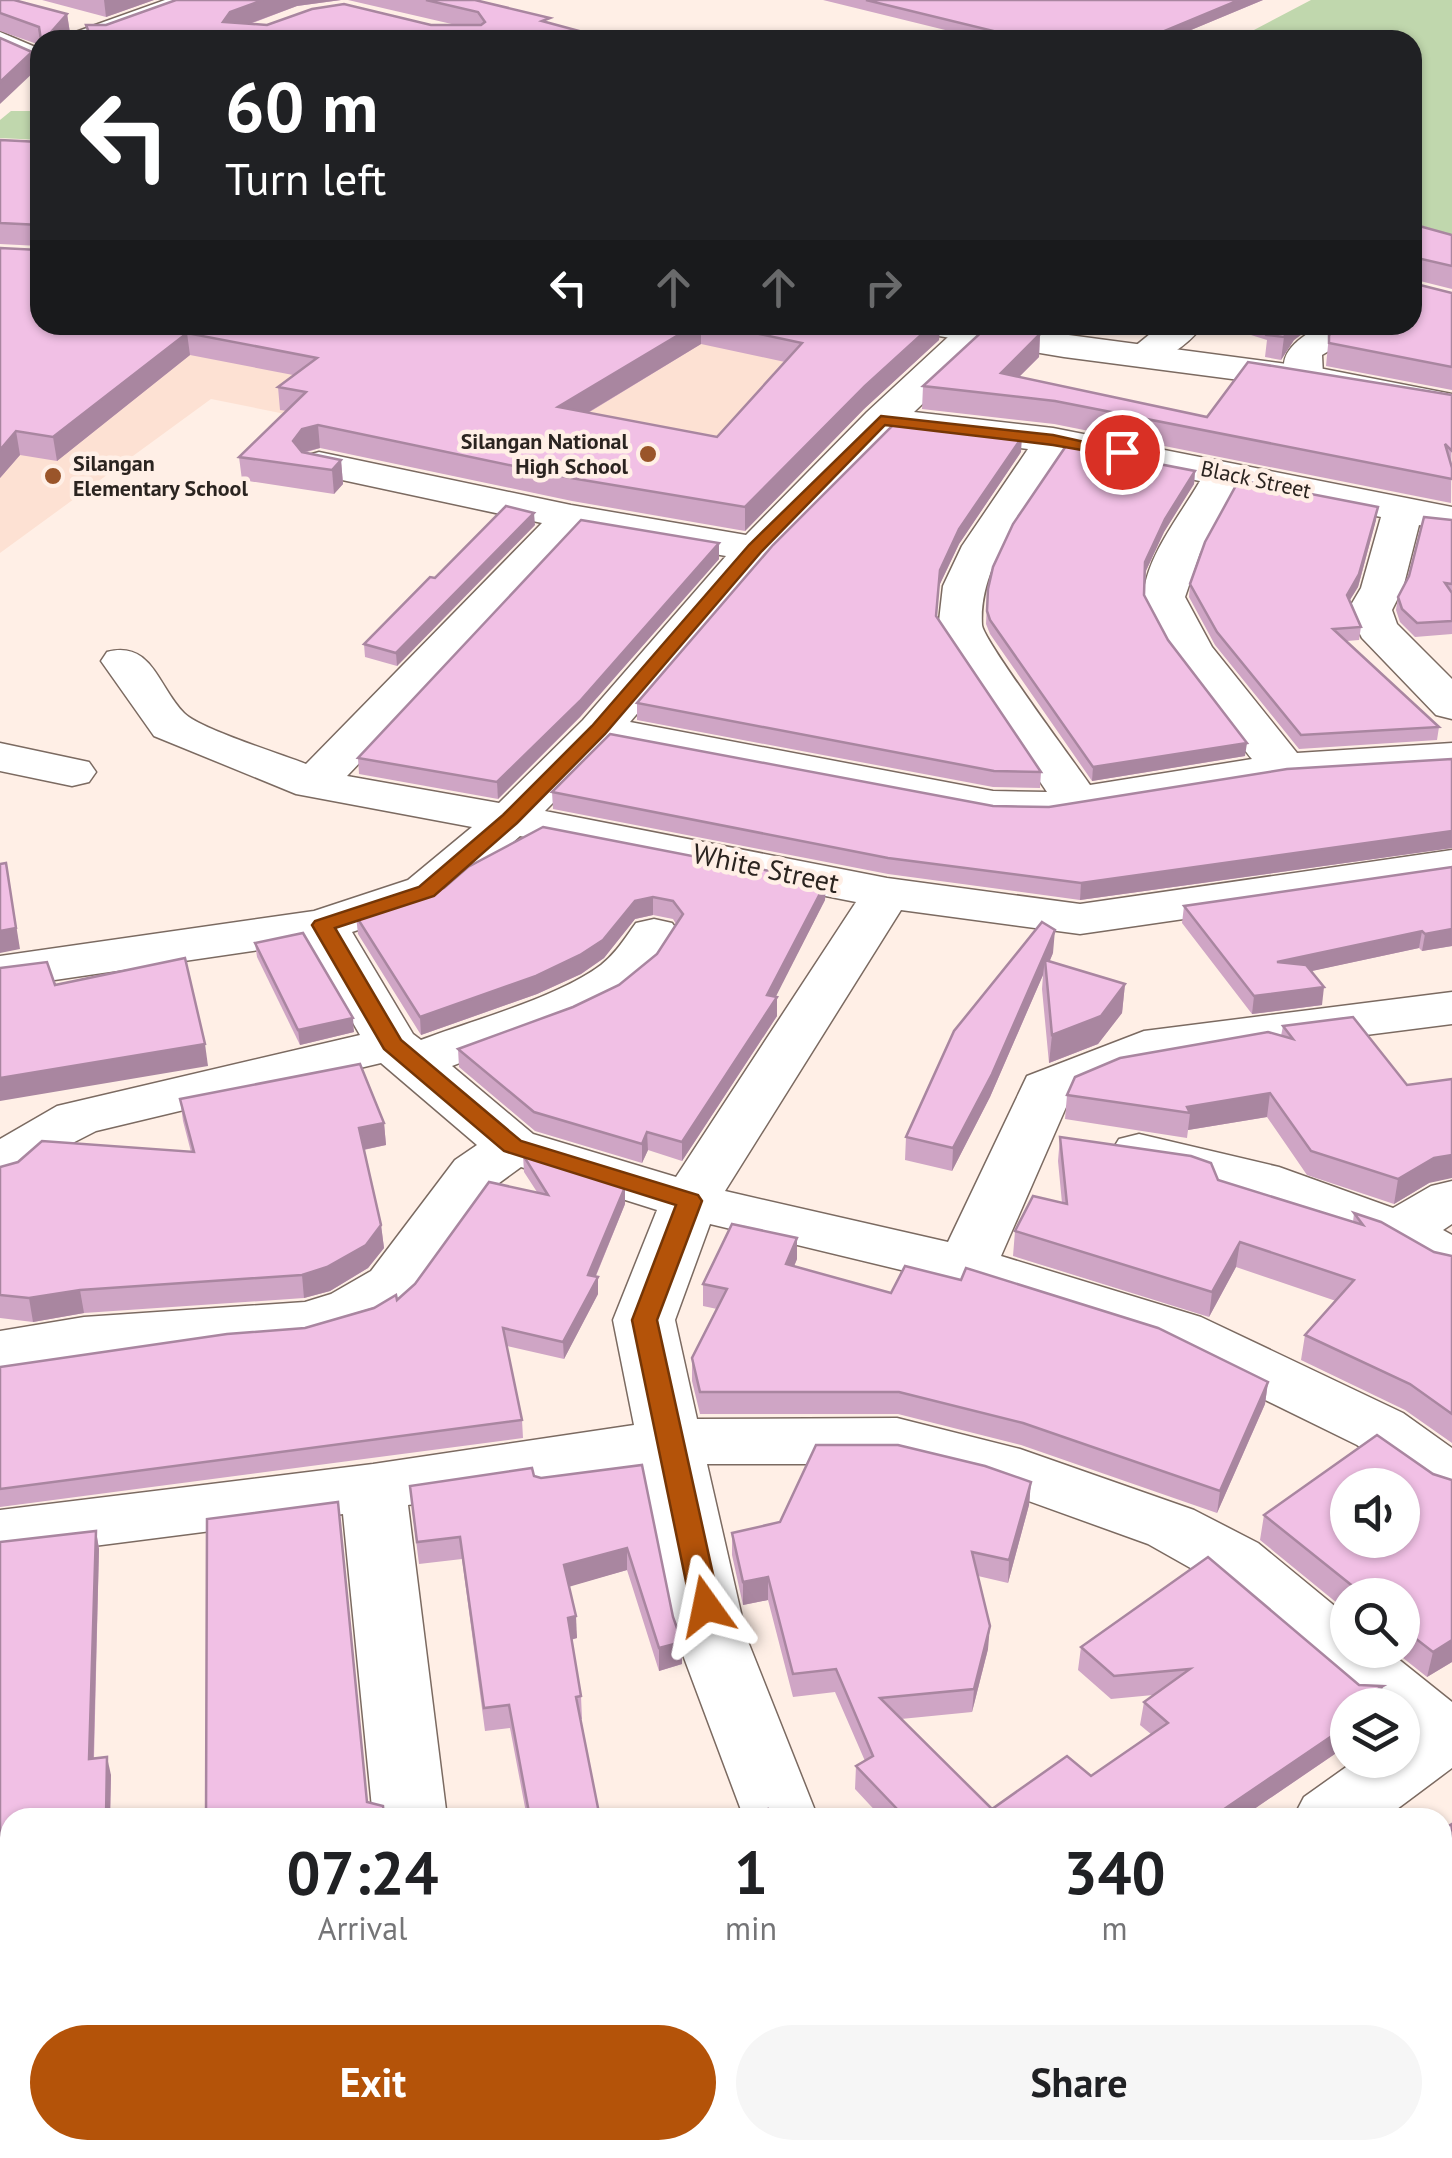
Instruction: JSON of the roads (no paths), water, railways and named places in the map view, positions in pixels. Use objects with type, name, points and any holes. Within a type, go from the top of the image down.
[{"type":"street","points":[[86,30],[189,0]]},
{"type":"street","points":[[0,41],[30,55]]},
{"type":"street","points":[[0,972],[322,925],[426,891],[510,819],[599,730],[755,549],[959,335]]},
{"type":"street","points":[[1009,335],[1304,376],[1452,406]]},
{"type":"street","points":[[1140,356],[1170,335]]},
{"type":"street","points":[[1304,376],[1304,351],[1330,335]]},
{"type":"street","name":"Black Street","points":[[881,420],[1053,440],[1452,520]]},
{"type":"street","points":[[1053,440],[983,546],[964,586],[960,630],[1076,800]]},
{"type":"street","points":[[319,464],[571,517],[755,549]]},
{"type":"street","points":[[1225,472],[1172,572],[1164,598],[1177,629],[1284,768]]},
{"type":"street","points":[[1403,510],[1382,588],[1370,610],[1378,629],[1452,705]]},
{"type":"street","points":[[312,784],[571,517]]},
{"type":"street","name":"White Street","points":[[123,661],[170,726],[312,784],[887,892],[1080,920],[1452,866]]},
{"type":"street","points":[[599,730],[993,805],[1048,806],[1284,768],[1452,758]]},
{"type":"street","points":[[0,757],[72,772]]},
{"type":"street","points":[[777,1808],[712,1639],[644,1320],[690,1201],[887,892]]},
{"type":"street","points":[[322,925],[403,1053],[513,1146],[690,1201],[968,1266],[1179,1332],[1380,1429],[1452,1480]]},
{"type":"street","points":[[0,1169],[33,1141],[77,1118],[403,1053],[590,994],[619,976],[640,956],[654,934]]},
{"type":"street","points":[[968,1266],[1047,1088],[1144,1048],[1452,1008]]},
{"type":"street","points":[[1027,1135],[1198,1161],[1399,1230],[1452,1259]]},
{"type":"street","points":[[0,1352],[84,1338],[307,1322],[353,1308],[392,1285],[475,1172],[513,1146]]},
{"type":"street","points":[[1399,1230],[1452,1200]]},
{"type":"street","points":[[0,1534],[373,1487],[671,1442],[897,1441],[997,1465],[1170,1527],[1234,1561],[1447,1733],[1344,1808]]},
{"type":"street","points":[[373,1487],[409,1808]]},
{"type":"place","name":"Silangan National High School","points":[[648,454]]},
{"type":"place","name":"Silangan Elementary School","points":[[53,476]]}]
